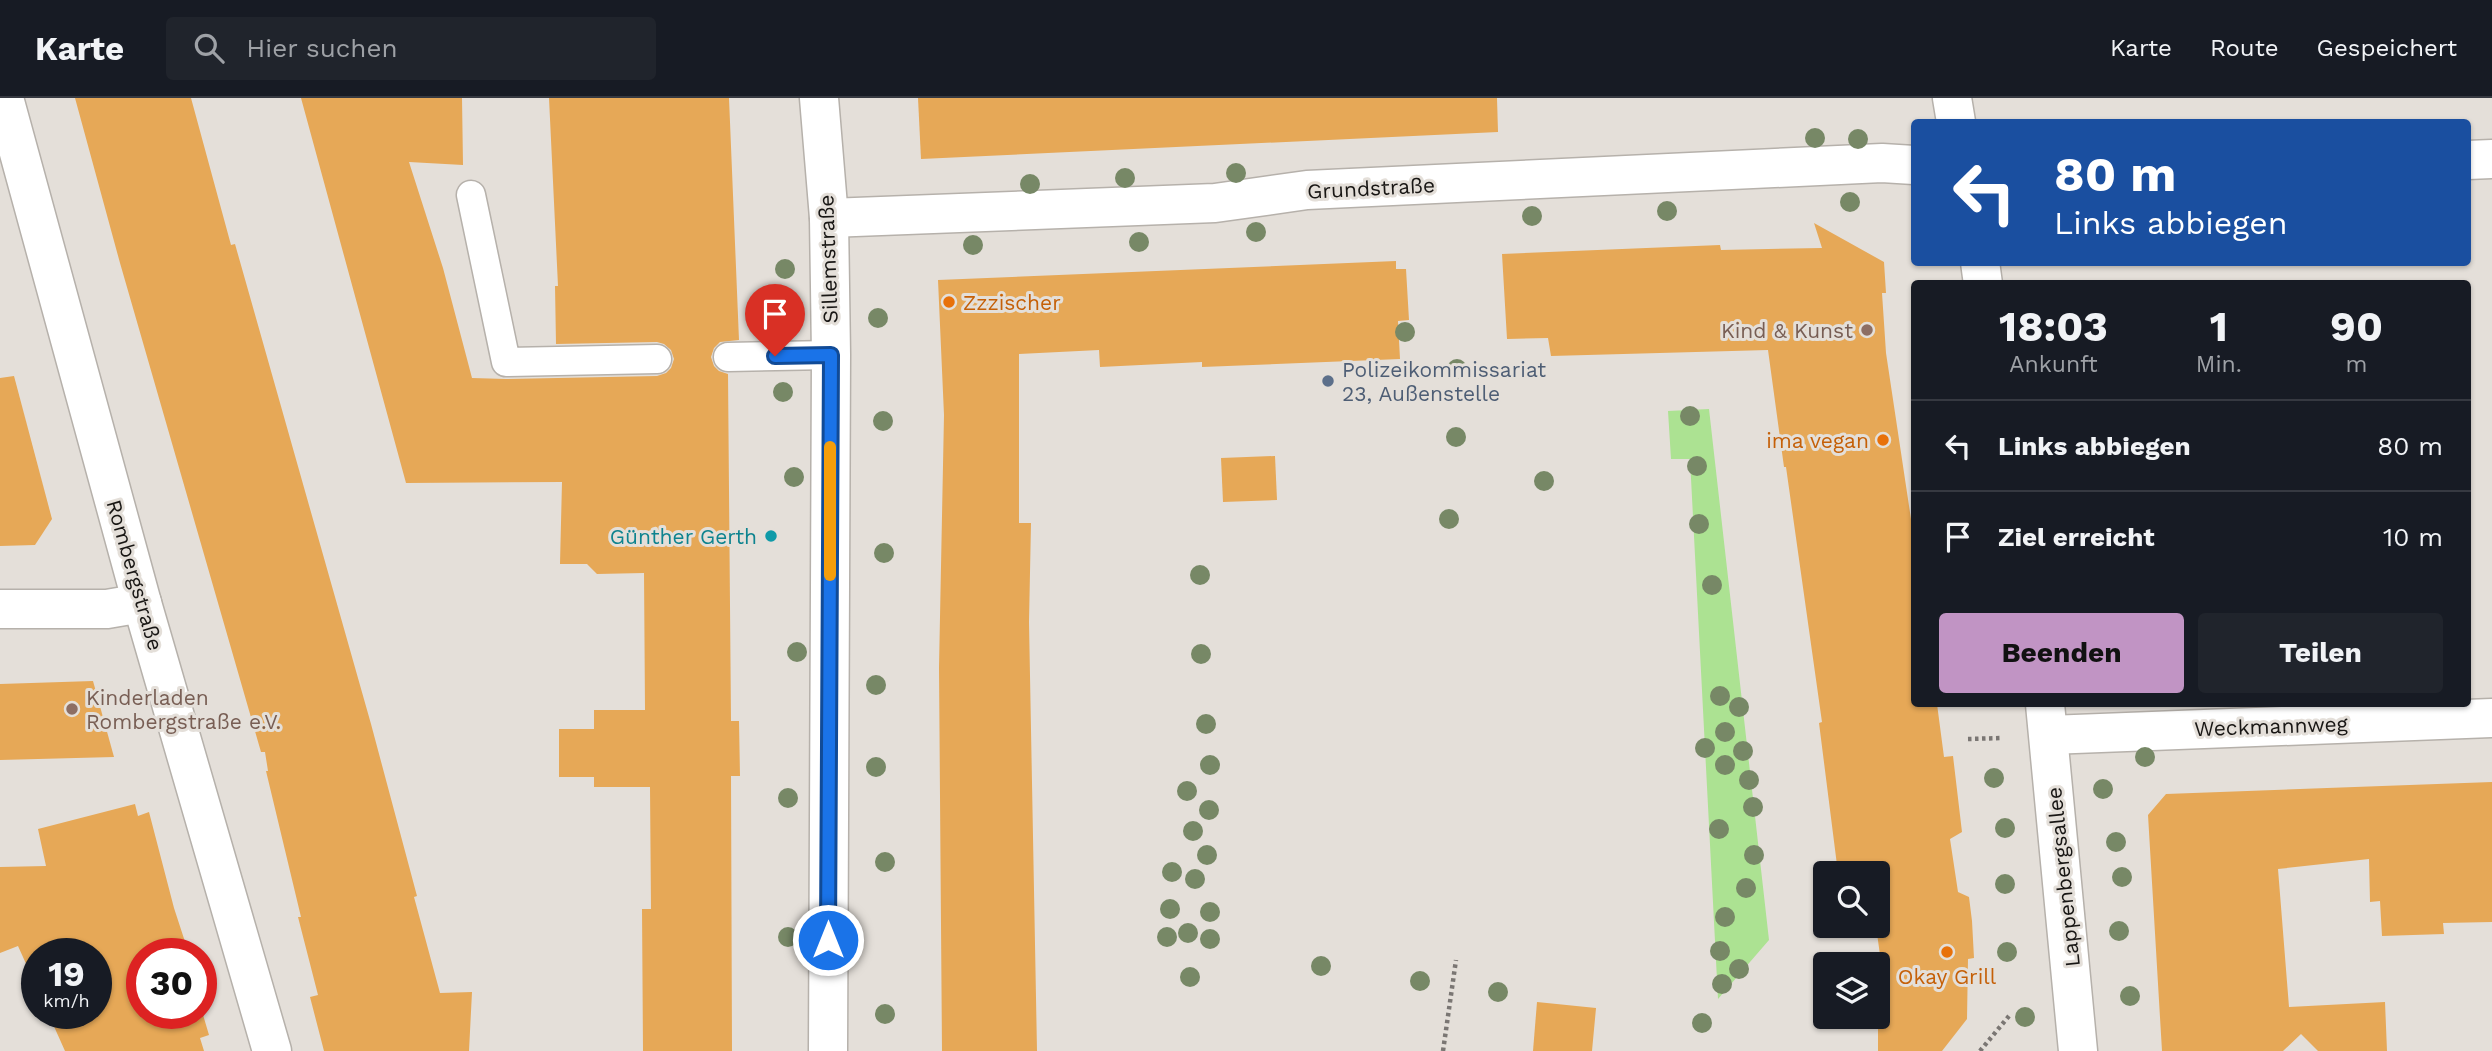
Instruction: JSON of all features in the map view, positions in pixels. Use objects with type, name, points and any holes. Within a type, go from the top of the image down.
[{"type":"street","name":"Rombergstraße","points":[[4,98],[142,603],[272,1051]]},
{"type":"street","name":"Sillemstraße","points":[[819,98],[829,218],[831,355],[828,1051]]},
{"type":"street","points":[[1952,98],[1956,119]]},
{"type":"street","points":[[2471,160],[2492,159]]},
{"type":"street","name":"Grundstraße","points":[[829,218],[1215,203],[1307,190],[1882,163],[1911,165]]},
{"type":"street","points":[[0,609],[107,608],[142,603]]},
{"type":"street","name":"Weckmannweg","points":[[2047,719],[2492,718]]},
{"type":"street","name":"Lappenbergsallee","points":[[2047,719],[2078,1051]]},
{"type":"lane","points":[[471,195],[506,362],[657,359]]},
{"type":"lane","points":[[728,357],[831,355]]},
{"type":"path","points":[[1443,1051],[1456,960]]},
{"type":"path","points":[[1980,1051],[2008,1016]]},
{"type":"green space","points":[[1709,409],[1769,940],[1718,999],[1690,459],[1671,459],[1668,411]]},
{"type":"building","points":[[75,98],[191,98],[231,245],[235,244],[371,724],[440,993],[472,992],[469,1051],[324,1051],[310,997],[318,995],[266,771],[265,752],[261,752]]},
{"type":"building","points":[[301,98],[462,98],[463,165],[409,162],[443,268],[472,378],[506,379],[657,376],[671,368],[674,359],[671,350],[657,342],[556,344],[555,286],[558,286],[549,98],[729,98],[739,340],[720,342],[711,357],[719,371],[728,374],[731,721],[739,721],[740,776],[731,776],[732,1051],[643,1051],[642,909],[651,909],[650,787],[594,787],[594,777],[559,777],[559,729],[594,729],[594,710],[645,710],[644,573],[597,574],[587,564],[560,564],[562,482],[406,483]]},
{"type":"building","points":[[918,98],[1497,98],[1498,132],[921,159]]},
{"type":"building","points":[[1814,223],[1884,262],[1886,293],[1882,293],[1886,353],[1911,519],[1911,707],[1937,707],[1944,757],[1953,756],[1962,832],[1950,839],[1958,892],[1969,897],[1972,921],[1974,958],[1968,959],[1967,1019],[1942,1051],[1878,1051],[1878,1029],[1890,1029],[1890,952],[1880,952],[1878,938],[1890,938],[1890,861],[1836,861],[1819,723],[1822,722],[1768,350],[1551,356],[1548,338],[1507,339],[1502,254],[1720,245],[1721,250],[1822,248]]},
{"type":"building","points":[[1396,261],[1396,269],[1406,269],[1409,320],[1398,321],[1400,359],[1202,367],[1202,362],[1100,367],[1099,350],[1019,354],[1019,523],[1031,523],[1029,622],[1037,1051],[942,1051],[939,668],[944,415],[938,280]]},
{"type":"building","points":[[14,376],[52,519],[35,545],[0,546],[0,378]]},
{"type":"building","points":[[1275,456],[1277,500],[1223,502],[1221,458]]},
{"type":"building","points":[[93,681],[114,757],[0,760],[0,684]]},
{"type":"building","points":[[2492,782],[2492,922],[2443,923],[2444,934],[2382,936],[2380,901],[2370,902],[2369,859],[2278,869],[2289,1007],[2385,1002],[2387,1051],[2318,1051],[2301,1034],[2283,1051],[2162,1051],[2148,815],[2166,794]]},
{"type":"building","points":[[135,804],[138,816],[149,812],[184,938],[126,938],[126,1029],[207,1029],[209,1035],[200,1038],[204,1051],[65,1051],[55,1029],[112,1029],[112,938],[21,938],[21,953],[18,946],[0,953],[0,867],[46,866],[38,829]]},
{"type":"building","points":[[1537,1002],[1596,1008],[1592,1051],[1533,1051]]},
{"type":"slow traffic","points":[[830,447],[830,575]]},
{"type":"place","name":"Zzzischer","points":[[949,302]]},
{"type":"place","name":"Kind & Kunst","points":[[1867,330]]},
{"type":"place","name":"Polizeikommissariat 23, Außenstelle","points":[[1328,381]]},
{"type":"place","name":"ima vegan","points":[[1883,440]]},
{"type":"place","name":"Günther Gerth","points":[[771,536]]},
{"type":"place","name":"Kinderladen Rombergstraße e.V.","points":[[72,709]]},
{"type":"place","name":"Okay Grill","points":[[1947,952]]},
{"type":"route","points":[[775,356],[831,355],[828,940]]}]
